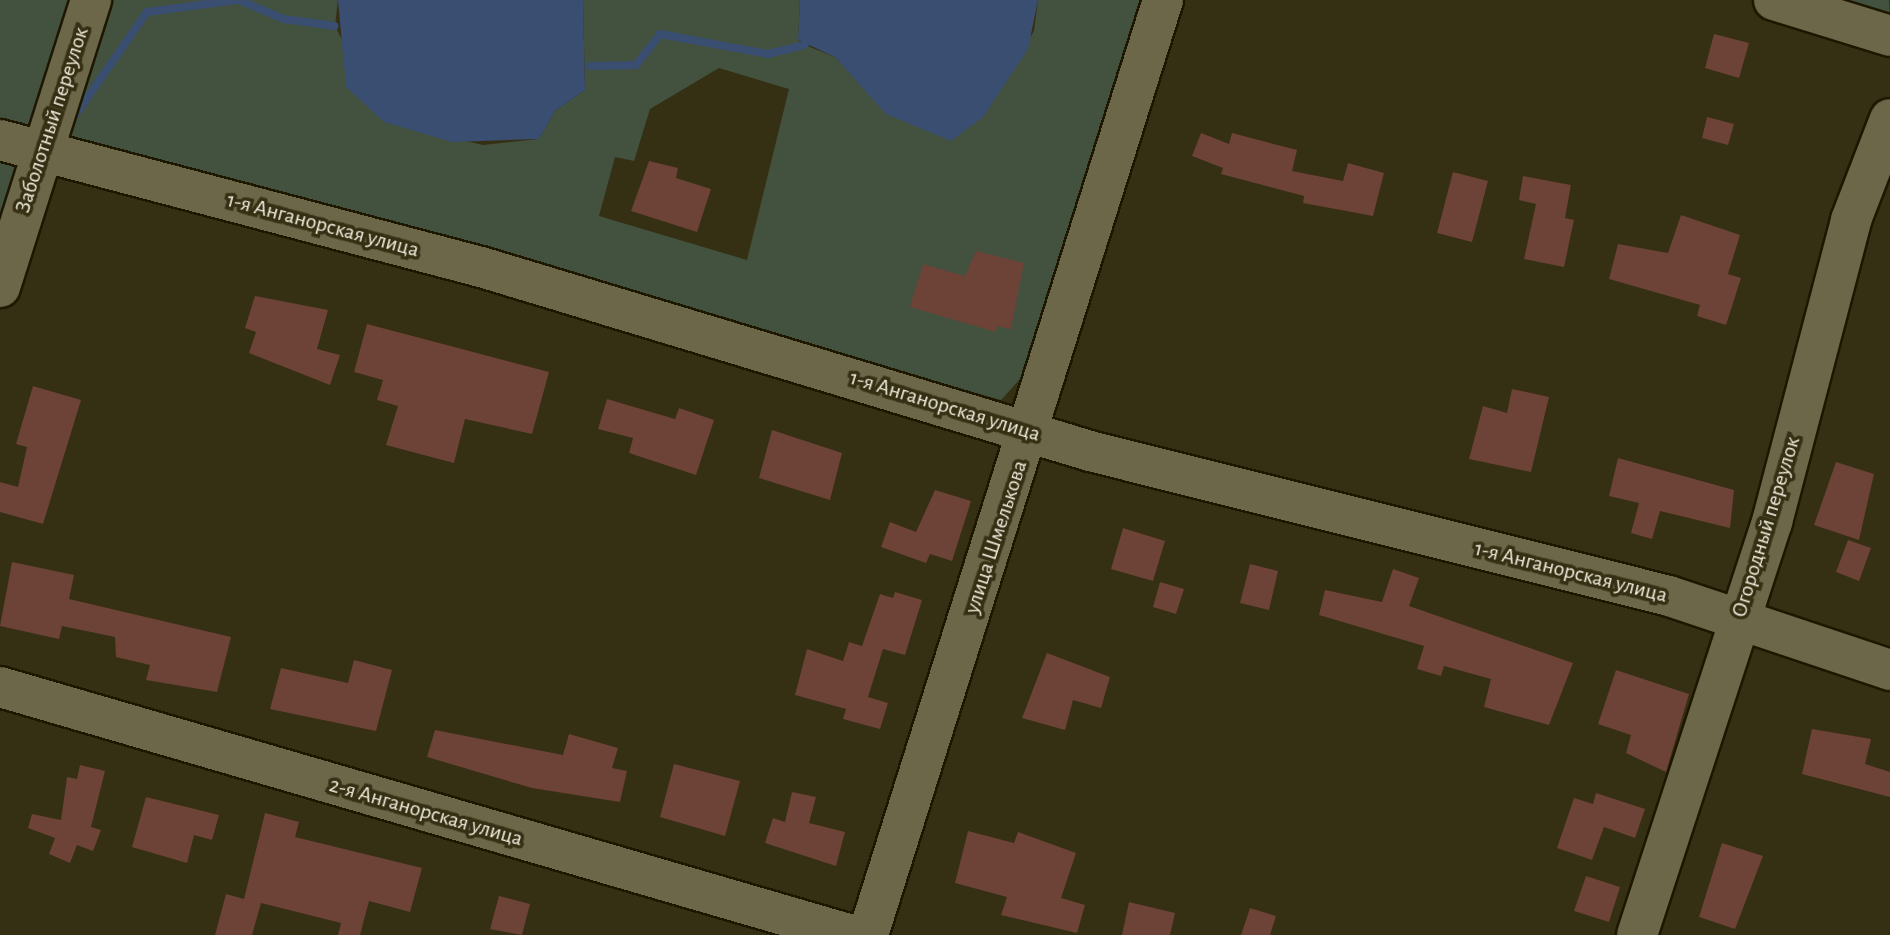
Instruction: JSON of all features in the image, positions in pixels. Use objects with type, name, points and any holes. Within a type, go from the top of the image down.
[{"type":"street","name":"Заболотный переулок","points":[[0,287],[40,151],[91,0]]},
{"type":"street","name":"улица Шмелькова","points":[[868,935],[1030,432],[1163,0]]},
{"type":"street","points":[[1774,0],[1890,36]]},
{"type":"street","name":"Огородный переулок","points":[[1637,935],[1772,522],[1851,220],[1890,119]]},
{"type":"street","name":"1-я Анганорская улица","points":[[0,140],[481,267],[1030,432],[1669,596],[1737,622],[1890,670]]},
{"type":"street","name":"2-я Анганорская улица","points":[[0,687],[852,935]]},
{"type":"green space","points":[[0,0],[78,0],[34,128],[0,119]]},
{"type":"green space","points":[[108,0],[338,0],[335,26],[384,122],[483,145],[539,139],[555,111],[585,90],[583,0],[800,0],[798,40],[805,45],[835,57],[850,73],[983,117],[1034,31],[1038,0],[1143,0],[1031,367],[1001,400],[60,139]],"holes":[[[719,68],[789,89],[747,260],[599,216],[615,157],[634,161],[650,109]]]},
{"type":"green space","points":[[1829,0],[1889,0],[1890,18]]},
{"type":"green space","points":[[0,155],[26,163],[0,254]]},
{"type":"water","points":[[338,0],[583,0],[585,90],[555,111],[539,139],[452,142],[384,122],[346,87]]},
{"type":"water","points":[[800,0],[1038,0],[1028,49],[983,117],[951,141],[886,114],[835,57],[798,40]]},
{"type":"building","points":[[1714,34],[1749,43],[1739,78],[1705,68]]},
{"type":"building","points":[[1707,117],[1734,124],[1728,145],[1702,138]]},
{"type":"building","points":[[1201,133],[1229,144],[1232,133],[1297,150],[1292,171],[1343,181],[1348,163],[1384,173],[1373,216],[1303,203],[1304,196],[1221,174],[1223,168],[1192,156]]},
{"type":"building","points":[[649,161],[678,168],[676,178],[711,189],[697,232],[631,211]]},
{"type":"building","points":[[1453,172],[1488,181],[1472,242],[1437,233]]},
{"type":"building","points":[[1523,176],[1571,185],[1565,218],[1574,220],[1564,267],[1524,259],[1536,204],[1519,200]]},
{"type":"building","points":[[1681,215],[1740,235],[1728,274],[1741,278],[1726,325],[1697,316],[1700,305],[1609,279],[1618,244],[1668,253]]},
{"type":"building","points":[[976,251],[1024,263],[1011,329],[997,326],[996,332],[910,307],[923,264],[965,276]]},
{"type":"building","points":[[255,296],[328,310],[317,349],[340,355],[330,385],[249,353],[256,332],[245,328]]},
{"type":"building","points":[[367,324],[549,372],[532,434],[465,419],[454,463],[386,445],[398,406],[377,400],[383,380],[354,372]]},
{"type":"building","points":[[33,386],[81,400],[43,524],[0,512],[0,482],[18,487],[27,447],[16,444]]},
{"type":"building","points":[[1512,389],[1549,397],[1531,472],[1469,459],[1483,406],[1507,413]]},
{"type":"building","points":[[607,399],[675,419],[679,408],[714,420],[696,475],[629,453],[633,438],[598,429]]},
{"type":"building","points":[[772,430],[842,453],[830,500],[759,478]]},
{"type":"building","points":[[1618,458],[1734,490],[1730,528],[1660,511],[1652,539],[1631,533],[1639,503],[1609,496]]},
{"type":"building","points":[[1836,462],[1874,474],[1859,540],[1814,525]]},
{"type":"building","points":[[935,490],[971,501],[952,561],[930,554],[926,563],[881,547],[890,522],[916,532]]},
{"type":"building","points":[[1123,528],[1165,541],[1153,581],[1111,569]]},
{"type":"building","points":[[1848,540],[1871,548],[1859,581],[1836,572]]},
{"type":"building","points":[[12,562],[74,575],[69,599],[231,637],[217,692],[146,680],[150,665],[116,657],[115,637],[62,626],[59,639],[0,626]]},
{"type":"building","points":[[1250,564],[1278,571],[1269,610],[1240,603]]},
{"type":"building","points":[[1393,569],[1419,578],[1409,606],[1573,663],[1549,725],[1484,707],[1491,679],[1444,666],[1441,676],[1417,669],[1424,646],[1319,615],[1325,590],[1382,602]]},
{"type":"building","points":[[1160,582],[1184,589],[1176,614],[1153,607]]},
{"type":"building","points":[[895,592],[922,600],[905,655],[883,649],[868,697],[888,703],[880,729],[843,719],[846,709],[795,695],[807,649],[843,661],[849,642],[862,646],[880,594],[893,598]]},
{"type":"building","points":[[1047,653],[1110,677],[1101,708],[1073,700],[1065,730],[1022,718]]},
{"type":"building","points":[[354,660],[392,670],[376,731],[270,709],[281,668],[348,683]]},
{"type":"building","points":[[1616,670],[1689,694],[1666,772],[1626,753],[1631,735],[1598,724]]},
{"type":"building","points":[[1812,729],[1871,739],[1865,764],[1890,772],[1890,797],[1802,774]]},
{"type":"building","points":[[435,730],[563,755],[569,734],[618,748],[612,768],[627,771],[620,802],[532,788],[427,757]]},
{"type":"building","points":[[674,764],[740,781],[725,836],[660,817]]},
{"type":"building","points":[[80,765],[105,771],[91,827],[101,830],[93,851],[77,845],[70,863],[49,854],[55,838],[28,828],[32,814],[61,820],[67,777],[77,779]]},
{"type":"building","points":[[792,792],[816,797],[809,823],[845,832],[836,866],[765,843],[773,818],[785,822]]},
{"type":"building","points":[[1596,793],[1645,809],[1635,838],[1604,827],[1592,860],[1557,848],[1574,798],[1593,804]]},
{"type":"building","points":[[146,797],[219,815],[212,840],[194,835],[187,863],[132,847]]},
{"type":"building","points":[[265,813],[299,822],[295,837],[422,868],[410,912],[369,901],[360,935],[338,935],[341,923],[261,903],[252,935],[215,935],[226,894],[244,899]]},
{"type":"building","points":[[968,831],[1014,843],[1018,832],[1076,853],[1061,898],[1085,905],[1077,933],[1001,915],[1007,897],[955,883]]},
{"type":"building","points":[[1722,843],[1763,856],[1735,929],[1699,917]]},
{"type":"building","points":[[1586,876],[1620,887],[1609,922],[1574,911]]},
{"type":"building","points":[[499,896],[530,904],[522,935],[490,929]]},
{"type":"building","points":[[1129,902],[1175,913],[1170,935],[1122,935]]},
{"type":"building","points":[[1250,908],[1276,916],[1270,935],[1241,935]]},
{"type":"waterway","points":[[66,119],[76,114],[147,12],[237,0]]},
{"type":"waterway","points":[[239,0],[284,19],[335,26]]},
{"type":"waterway","points":[[590,66],[636,65],[660,34],[768,54],[805,45]]}]
